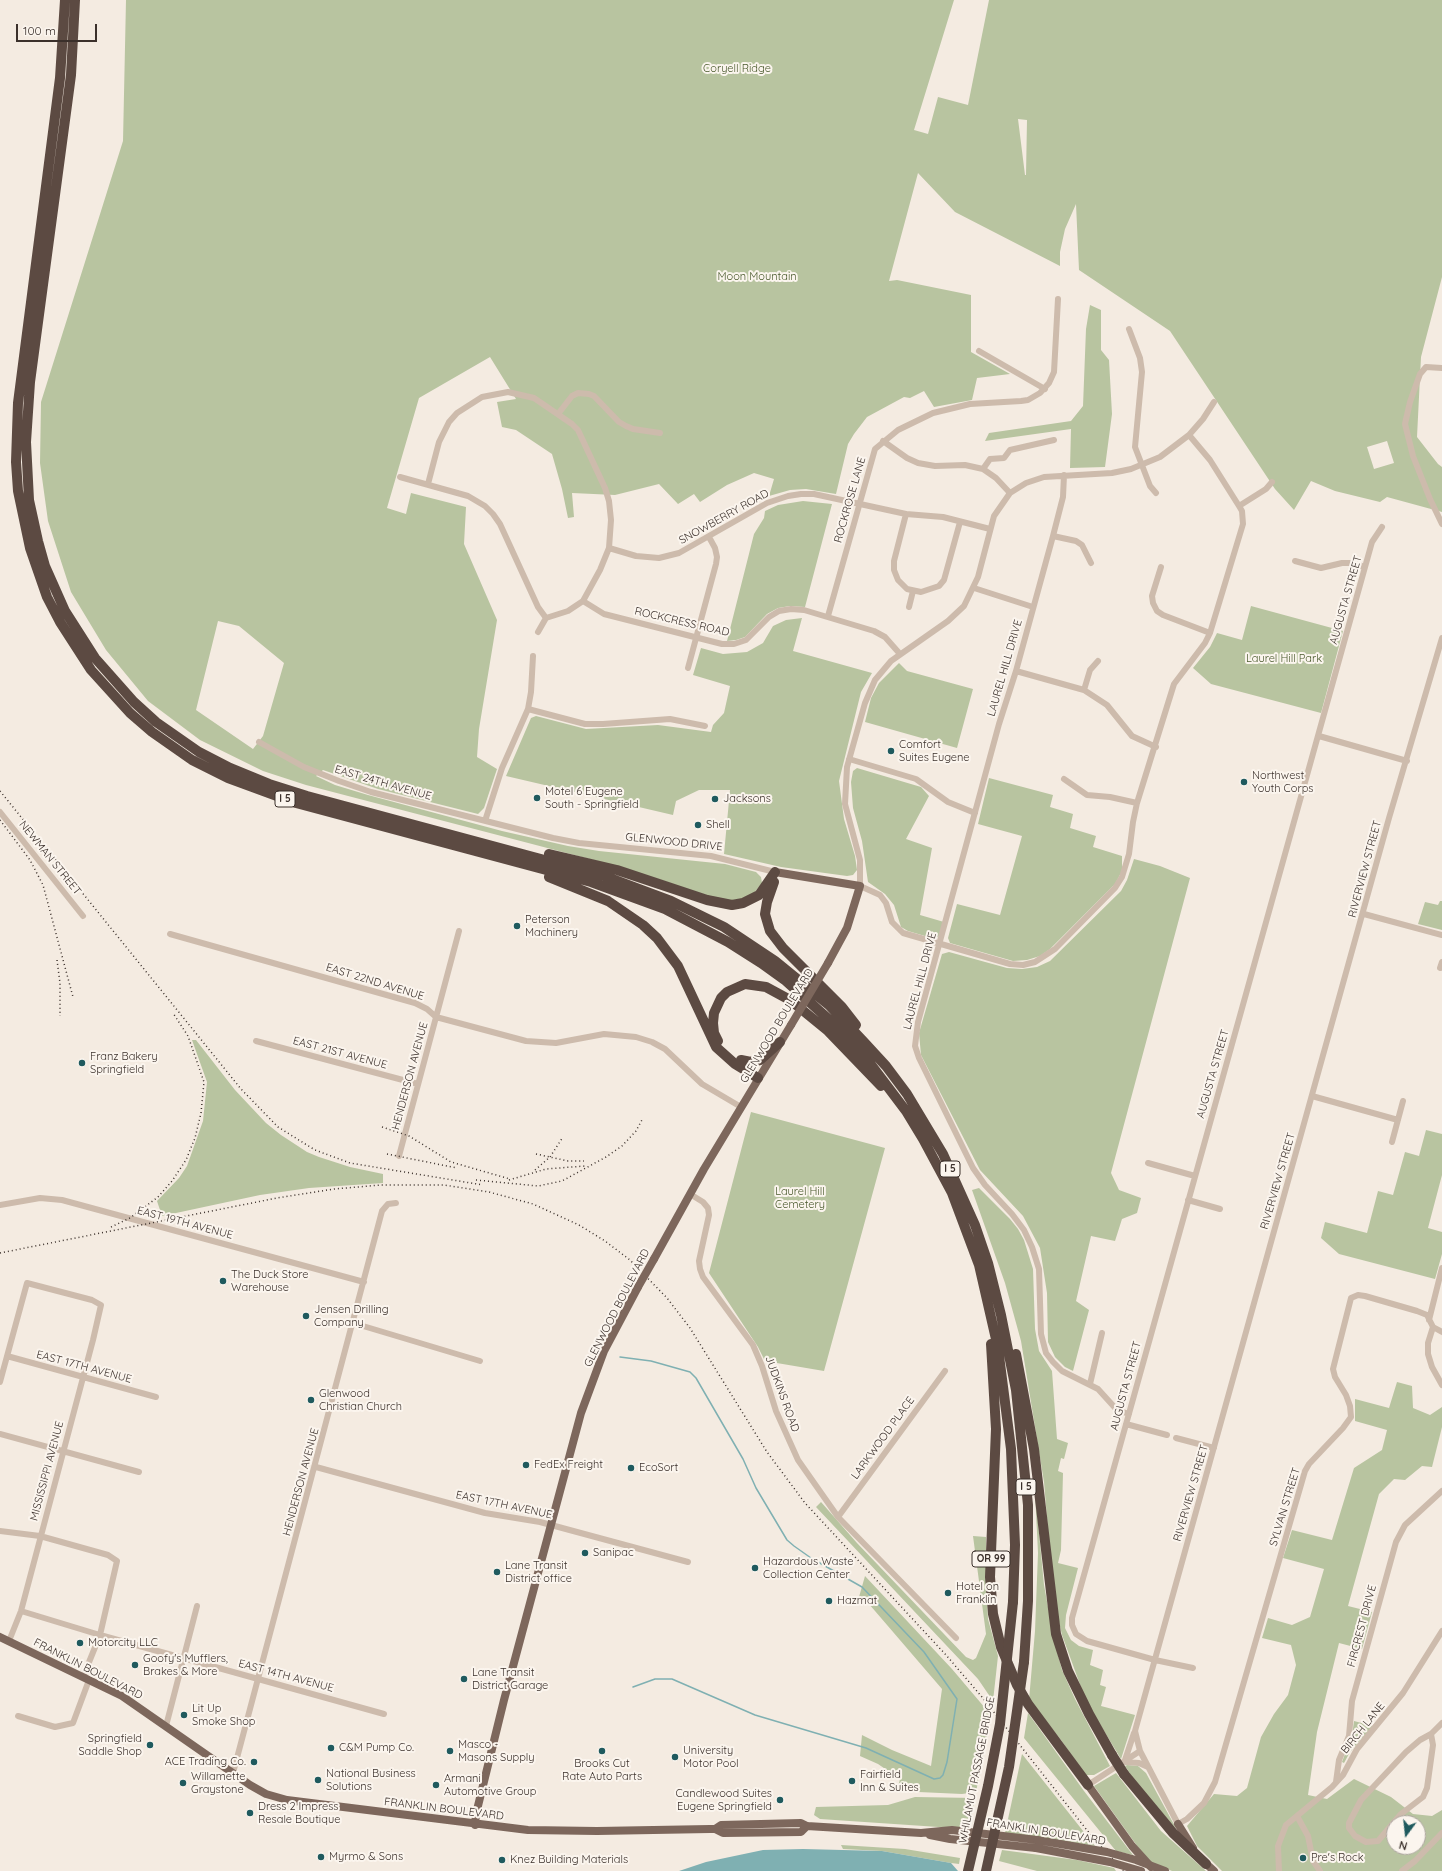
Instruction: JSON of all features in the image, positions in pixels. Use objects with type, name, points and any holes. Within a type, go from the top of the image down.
[{"type":"highway","name":"I 5","points":[[65,0],[60,78],[22,367],[17,431],[17,469],[23,520],[36,566],[47,597],[74,645],[91,670],[130,713],[152,732],[192,760],[228,778],[264,793],[590,882],[630,895],[692,922],[728,942],[786,981],[834,1024],[866,1058],[906,1111],[952,1193],[979,1265],[989,1306]]},
{"type":"highway","name":"I 5","points":[[75,0],[71,74],[30,382],[26,442],[29,500],[38,541],[45,566],[65,612],[95,658],[134,702],[156,722],[199,752],[230,768],[268,784],[604,876],[643,889],[708,918],[743,938],[806,985],[863,1041],[886,1066],[907,1094],[943,1154],[975,1225],[988,1263],[1001,1315],[1016,1390],[1028,1505],[1028,1601],[1024,1662],[1009,1767],[986,1871]]},
{"type":"highway","points":[[483,842],[589,862],[645,878],[707,900],[732,905],[743,904],[759,895],[775,872]]},
{"type":"highway","points":[[485,853],[591,893],[628,912],[657,938],[678,966],[716,1047],[735,1064],[760,1075]]},
{"type":"highway","points":[[775,872],[765,914],[770,931],[782,948],[842,1007],[857,1027],[863,1041]]},
{"type":"highway","points":[[760,1075],[726,1050],[714,1033],[714,1013],[721,998],[734,988],[745,984],[766,986],[790,1000],[828,1031],[906,1111]]},
{"type":"highway","points":[[741,1060],[751,1062],[760,1060],[780,1042]]},
{"type":"highway","name":"WHILAMUT PASSAGE BRIDGE","points":[[968,1871],[988,1786],[1000,1724],[1008,1662],[1013,1602],[1015,1545],[1011,1449],[998,1348],[989,1306]]},
{"type":"highway","name":"OR 99","points":[[989,1306],[996,1429],[990,1576],[993,1614],[1001,1648],[1017,1685],[1028,1704],[1088,1785]]},
{"type":"highway","points":[[1001,1315],[1011,1335],[1028,1419],[1056,1634],[1068,1671],[1089,1714],[1124,1774],[1173,1833],[1206,1864]]},
{"type":"main road","name":"GLENWOOD DRIVE","points":[[775,872],[860,886]]},
{"type":"main road","name":"GLENWOOD BOULEVARD","points":[[475,1825],[476,1814],[504,1700],[581,1413],[604,1351],[690,1194],[828,963],[847,928],[860,886]]},
{"type":"main road","name":"FRANKLIN BOULEVARD","points":[[0,1636],[122,1696],[262,1792],[287,1800],[475,1825],[528,1830],[715,1829],[721,1825],[801,1823],[807,1826],[922,1833],[952,1830],[1036,1844],[1107,1852],[1136,1860],[1165,1871]]},
{"type":"main road","name":"OR 99","points":[[1088,1785],[1132,1846],[1154,1871]]},
{"type":"main road","points":[[1178,1824],[1187,1839],[1206,1864],[1214,1871]]},
{"type":"main road","name":"FRANKLIN BOULEVARD","points":[[1036,1844],[1103,1860],[1140,1871]]},
{"type":"street","points":[[979,351],[1045,389],[1056,364],[1058,299]]},
{"type":"street","points":[[1129,329],[1140,358],[1142,372],[1135,447],[1150,486],[1156,493]]},
{"type":"street","points":[[1442,368],[1426,367],[1420,374],[1412,396],[1406,427],[1413,456],[1430,499],[1442,524]]},
{"type":"street","name":"ROCKROSE LANE","points":[[828,616],[871,457],[875,449],[898,430],[933,413],[970,404],[1028,400],[1045,389]]},
{"type":"street","points":[[428,484],[443,431],[457,413],[469,404],[488,395],[508,392],[534,398],[578,430],[605,488],[610,510],[609,548],[600,570],[583,601],[568,611],[546,618],[538,632]]},
{"type":"street","points":[[558,414],[572,396],[578,393],[589,394],[594,396],[619,422],[626,426],[633,429],[660,433]]},
{"type":"street","points":[[1189,435],[1210,460],[1239,506],[1242,517],[1241,531],[1210,633],[1205,643],[1174,684],[1156,747],[1137,803],[1129,854],[1122,877],[1115,888],[1047,955],[1035,962],[1023,965],[1010,964],[903,933],[892,922],[886,903],[880,895],[860,886],[860,860],[845,804],[846,779],[849,759],[869,692],[882,671],[900,654],[958,613],[974,588],[994,516],[1010,493],[1035,479],[1112,473],[1131,469],[1160,457],[1189,435],[1203,419],[1214,402]]},
{"type":"street","points":[[984,469],[990,459],[1004,458],[1010,450],[1054,440]]},
{"type":"street","points":[[883,441],[907,458],[922,464],[944,467],[965,465],[984,469],[996,478],[1010,493]]},
{"type":"street","name":"LAUREL HILL DRIVE","points":[[1064,476],[1063,498],[1016,671],[999,724],[915,1035],[915,1046],[919,1058],[973,1168],[985,1186],[1012,1214],[1024,1230],[1032,1247],[1039,1269],[1041,1334],[1046,1353],[1052,1362],[1062,1371],[1090,1384],[1104,1394],[1117,1410],[1129,1414]]},
{"type":"street","points":[[400,477],[468,496],[485,506],[500,524],[538,607],[546,618]]},
{"type":"street","points":[[1239,506],[1266,489],[1272,482]]},
{"type":"street","name":"SNOWBERRY ROAD","points":[[609,548],[636,556],[659,558],[679,553],[767,503],[788,496],[814,494],[906,514],[943,517],[990,529]]},
{"type":"street","points":[[906,514],[894,561],[894,570],[898,580],[907,589],[913,591],[929,591],[938,586],[944,580],[960,522]]},
{"type":"street","name":"AUGUSTA STREET","points":[[1155,1660],[1088,1641],[1079,1636],[1073,1628],[1073,1613],[1372,542],[1382,527]]},
{"type":"street","points":[[1053,536],[1076,541],[1082,544],[1091,563]]},
{"type":"street","points":[[688,668],[718,557],[709,537]]},
{"type":"street","points":[[1295,561],[1321,568],[1342,563],[1350,563],[1365,567]]},
{"type":"street","points":[[1161,567],[1152,596],[1152,603],[1156,611],[1210,633]]},
{"type":"street","points":[[974,588],[1033,607]]},
{"type":"street","points":[[909,606],[913,591]]},
{"type":"street","name":"ROCKCRESS ROAD","points":[[583,601],[604,614],[722,644],[734,644],[746,640],[769,617],[785,610],[804,610],[874,631],[885,637],[900,654]]},
{"type":"street","name":"RIVERVIEW STREET","points":[[1125,1762],[1155,1660],[1406,761],[1442,638]]},
{"type":"street","points":[[485,821],[502,768],[528,709],[531,692],[533,656]]},
{"type":"street","points":[[1084,690],[1090,670],[1098,661]]},
{"type":"street","points":[[1016,671],[1084,690],[1107,705],[1132,736],[1156,747]]},
{"type":"street","points":[[528,709],[585,724],[670,719],[705,726]]},
{"type":"street","points":[[1319,736],[1406,761]]},
{"type":"street","name":"EAST 24TH AVENUE","points":[[259,742],[304,767],[339,781],[371,792],[485,821]]},
{"type":"street","points":[[849,759],[916,779],[948,802],[975,813]]},
{"type":"street","points":[[1064,779],[1087,795],[1110,797],[1137,803]]},
{"type":"street","name":"NEWMAN STREET","points":[[0,812],[84,916]]},
{"type":"street","name":"GLENWOOD DRIVE","points":[[485,821],[579,843],[711,856],[775,872]]},
{"type":"street","points":[[1364,914],[1442,935]]},
{"type":"street","name":"HENDERSON AVENUE","points":[[399,1156],[459,931]]},
{"type":"street","name":"EAST 22ND AVENUE","points":[[170,934],[415,1003],[427,1009],[436,1017],[510,1038],[541,1043],[570,1041],[604,1034],[636,1037],[652,1042],[665,1049],[702,1084],[741,1107]]},
{"type":"street","name":"EAST 21ST AVENUE","points":[[256,1041],[418,1084]]},
{"type":"street","points":[[1312,1096],[1398,1120]]},
{"type":"street","points":[[1392,1142],[1403,1101]]},
{"type":"street","points":[[1148,1163],[1195,1176]]},
{"type":"street","name":"JUDKINS ROAD","points":[[690,1194],[703,1202],[708,1208],[709,1215],[699,1260],[703,1277],[753,1345],[762,1366],[776,1411],[789,1442],[811,1480],[838,1517],[956,1638]]},
{"type":"street","name":"EAST 19TH AVENUE","points":[[0,1205],[40,1198],[62,1200],[364,1282]]},
{"type":"street","points":[[1188,1200],[1220,1209]]},
{"type":"street","name":"HENDERSON AVENUE","points":[[233,1773],[316,1467],[382,1211],[388,1204],[396,1203]]},
{"type":"street","points":[[1429,1320],[1442,1268]]},
{"type":"street","name":"MISSISSIPPI AVENUE","points":[[7,1356],[27,1283],[92,1300],[101,1305],[83,1378],[20,1611],[9,1641]]},
{"type":"street","name":"SYLVAN STREET","points":[[1178,1824],[1187,1819],[1204,1803],[1214,1782],[1306,1471],[1310,1464],[1351,1418],[1350,1406],[1346,1395],[1335,1377],[1333,1369],[1350,1301],[1354,1296],[1365,1296],[1417,1311],[1427,1315],[1433,1327]]},
{"type":"street","points":[[354,1323],[480,1361]]},
{"type":"street","points":[[1442,1332],[1433,1327],[1428,1343],[1428,1354],[1432,1367],[1442,1385]]},
{"type":"street","points":[[1090,1384],[1102,1333]]},
{"type":"street","points":[[0,1382],[7,1356]]},
{"type":"street","name":"EAST 17TH AVENUE","points":[[7,1356],[156,1397]]},
{"type":"street","name":"LARKWOOD PLACE","points":[[838,1517],[945,1371]]},
{"type":"street","points":[[1126,1424],[1167,1435]]},
{"type":"street","points":[[0,1434],[139,1472]]},
{"type":"street","points":[[1176,1438],[1214,1448]]},
{"type":"street","name":"EAST 17TH AVENUE","points":[[316,1467],[485,1513],[551,1525],[688,1562]]},
{"type":"street","name":"FIRCREST DRIVE","points":[[1336,1782],[1339,1760],[1349,1736],[1352,1701],[1396,1542],[1405,1525],[1442,1491]]},
{"type":"street","points":[[0,1530],[40,1536],[108,1555],[117,1561],[100,1635],[86,1678],[75,1720],[72,1724],[55,1726],[18,1716]]},
{"type":"street","points":[[166,1726],[196,1606]]},
{"type":"street","name":"EAST 14TH AVENUE","points":[[20,1611],[100,1635],[384,1714]]},
{"type":"street","name":"BIRCH LANE","points":[[1278,1871],[1277,1856],[1280,1838],[1286,1825],[1343,1775],[1358,1749],[1403,1693],[1442,1631]]},
{"type":"street","points":[[1155,1660],[1193,1668]]},
{"type":"street","points":[[1431,1734],[1433,1745],[1427,1788],[1423,1797],[1401,1814],[1378,1841],[1366,1842],[1355,1836],[1349,1828],[1349,1823],[1361,1800],[1406,1752],[1420,1740],[1431,1734],[1442,1723]]},
{"type":"street","name":"RIVERVIEW STREET","points":[[1135,1731],[1140,1751],[1178,1824]]},
{"type":"street","points":[[1088,1785],[1140,1751]]},
{"type":"street","points":[[1125,1762],[1139,1763],[1148,1767]]},
{"type":"street","points":[[1297,1816],[1308,1836],[1313,1861],[1320,1871]]},
{"type":"street","points":[[1402,1871],[1415,1861],[1442,1833]]},
{"type":"green space","points":[[126,0],[954,0],[914,130],[928,134],[938,97],[968,105],[989,0],[1442,0],[1442,277],[1421,357],[1417,437],[1442,467],[1442,512],[1387,497],[1380,502],[1335,491],[1311,481],[1294,510],[1275,489],[1170,331],[1079,270],[1076,204],[1065,229],[1060,252],[1060,266],[955,212],[918,173],[889,281],[897,280],[971,295],[971,352],[1010,374],[977,378],[972,400],[934,407],[924,391],[910,398],[904,397],[867,417],[848,444],[836,494],[806,489],[790,490],[769,496],[774,479],[754,473],[727,485],[700,502],[694,494],[678,504],[659,484],[615,495],[572,493],[574,517],[568,518],[562,489],[552,454],[516,430],[502,427],[497,402],[516,399],[490,357],[419,398],[387,508],[406,514],[411,493],[466,507],[464,544],[497,620],[479,729],[477,757],[497,769],[484,808],[478,814],[378,789],[323,770],[316,776],[335,785],[368,795],[502,831],[568,846],[599,851],[725,864],[756,872],[761,877],[762,883],[754,893],[745,898],[733,901],[722,900],[601,862],[306,785],[263,771],[200,740],[148,701],[106,650],[71,592],[48,521],[40,463],[41,402],[123,141]],"holes":[[[1018,119],[1027,120],[1026,175],[1025,175]],[[1387,441],[1394,463],[1374,469],[1367,447]],[[218,621],[239,626],[284,663],[263,736],[253,749],[196,710]]]},
{"type":"green space","points":[[1090,305],[1101,310],[1101,350],[1109,360],[1112,414],[1105,467],[1070,468],[1071,429],[985,441],[989,433],[1071,421],[1083,406],[1086,329]]},
{"type":"green space","points":[[803,501],[832,504],[805,607],[790,606],[778,608],[767,614],[745,637],[727,641],[754,534],[764,518],[765,511],[778,505]]},
{"type":"green space","name":"Laurel Hill Park","points":[[1251,606],[1343,631],[1321,713],[1211,684],[1193,668],[1210,647],[1217,633],[1242,640]]},
{"type":"green space","points":[[802,618],[793,651],[872,673],[861,692],[839,781],[844,819],[855,856],[857,870],[853,875],[847,876],[781,867],[724,854],[730,790],[699,790],[676,801],[673,815],[506,776],[531,718],[536,716],[586,729],[658,725],[711,732],[713,725],[724,713],[730,686],[693,675],[701,648],[723,654],[747,652],[763,643],[773,626],[786,620]]},
{"type":"green space","points":[[899,663],[907,671],[973,689],[957,748],[865,722],[871,698],[879,683]]},
{"type":"green space","points":[[857,768],[921,787],[929,796],[906,839],[932,848],[920,915],[944,922],[939,936],[935,939],[908,931],[901,927],[894,905],[885,894],[868,882],[862,841],[853,808],[851,782],[853,771]]},
{"type":"green space","points":[[989,778],[1053,795],[1050,807],[1073,814],[1070,828],[1096,836],[1093,847],[1122,856],[1122,871],[1115,884],[1050,949],[1040,956],[1027,960],[1013,961],[950,943],[948,938],[957,904],[1000,915],[1022,836],[978,824]]},
{"type":"green space","points":[[1134,859],[1160,866],[1190,878],[1111,1173],[1119,1190],[1141,1198],[1137,1213],[1122,1219],[1115,1241],[1091,1236],[1076,1301],[1089,1310],[1073,1371],[1065,1367],[1055,1357],[1048,1342],[1047,1293],[1040,1248],[1023,1216],[980,1170],[921,1055],[919,1033],[942,954],[949,952],[1007,968],[1022,969],[1037,967],[1050,961],[1121,891],[1127,880]]},
{"type":"green space","points":[[1440,901],[1442,901],[1442,930],[1418,924],[1425,902],[1438,905]]},
{"type":"green space","points":[[192,1040],[196,1040],[235,1090],[266,1123],[281,1135],[307,1152],[319,1157],[350,1167],[383,1174],[383,1183],[309,1188],[260,1195],[162,1216],[157,1201],[179,1178],[187,1166],[203,1121],[207,1082]]},
{"type":"green space","name":"Laurel Hill Cemetery","points":[[751,1112],[885,1148],[824,1371],[765,1361],[758,1347],[709,1273]]},
{"type":"green space","points":[[1426,1130],[1442,1134],[1442,1175],[1428,1228],[1442,1232],[1442,1254],[1435,1279],[1339,1254],[1321,1238],[1325,1222],[1367,1233],[1378,1191],[1393,1195],[1405,1152],[1419,1156]]},
{"type":"green space","points":[[979,1188],[1018,1229],[1024,1240],[1033,1269],[1035,1329],[1039,1351],[1052,1371],[1057,1439],[1068,1443],[1064,1459],[1061,1458],[1058,1471],[1063,1473],[1061,1550],[1058,1563],[1078,1568],[1066,1615],[1065,1628],[1071,1640],[1079,1646],[1093,1650],[1090,1665],[1103,1670],[1100,1685],[1106,1687],[1101,1706],[1135,1715],[1121,1759],[1095,1716],[1082,1690],[1062,1635],[1057,1613],[1051,1565],[1044,1482],[1021,1341],[1005,1283],[972,1190]]},
{"type":"green space","points":[[1397,1382],[1412,1386],[1413,1408],[1430,1415],[1442,1407],[1442,1427],[1432,1467],[1422,1466],[1405,1480],[1394,1479],[1379,1494],[1348,1606],[1372,1612],[1362,1649],[1339,1643],[1317,1732],[1308,1795],[1327,1799],[1354,1779],[1391,1797],[1413,1814],[1422,1815],[1386,1815],[1386,1855],[1426,1855],[1426,1815],[1432,1816],[1442,1810],[1442,1871],[1222,1871],[1197,1846],[1187,1826],[1214,1794],[1237,1796],[1247,1788],[1261,1737],[1274,1714],[1288,1695],[1296,1665],[1291,1645],[1262,1638],[1268,1618],[1292,1625],[1310,1617],[1324,1569],[1283,1558],[1292,1530],[1332,1540],[1354,1468],[1382,1450],[1387,1430],[1355,1421],[1355,1399],[1389,1408]]},
{"type":"green space","points":[[1035,1492],[1044,1585],[1054,1640],[1062,1670],[1075,1699],[1110,1766],[1094,1775],[1086,1775],[1084,1773],[1061,1740],[1029,1700],[1035,1631],[1038,1553]]},
{"type":"green space","points":[[821,1502],[857,1543],[966,1657],[973,1660],[976,1658],[986,1634],[973,1536],[986,1537],[986,1588],[988,1619],[998,1656],[993,1701],[978,1679],[816,1507]]},
{"type":"green space","points":[[865,1576],[952,1669],[991,1715],[976,1792],[962,1794],[897,1791],[900,1779],[878,1764],[860,1756],[862,1735],[892,1750],[931,1766],[942,1689],[869,1604],[859,1597]]},
{"type":"green space","points":[[1028,1713],[1084,1791],[1133,1855],[1116,1851],[1024,1738]]},
{"type":"green space","points":[[1354,1721],[1373,1726],[1350,1752],[1344,1763],[1342,1762],[1352,1736]]},
{"type":"green space","points":[[1022,1754],[1095,1846],[1005,1833]]},
{"type":"green space","points":[[1125,1766],[1138,1766],[1146,1773],[1177,1830],[1134,1780]]},
{"type":"green space","points":[[1116,1773],[1161,1831],[1206,1871],[1172,1871],[1148,1861],[1094,1786]]},
{"type":"green space","points":[[915,1797],[975,1798],[968,1829],[820,1819],[814,1815],[816,1807],[888,1805]]},
{"type":"green space","points":[[841,1845],[905,1849],[960,1858],[959,1864],[882,1851],[843,1849]]},
{"type":"green space","points":[[1002,1850],[1077,1860],[1114,1868],[1116,1871],[1037,1871],[999,1861]]},
{"type":"water","points":[[803,1849],[882,1851],[951,1863],[958,1871],[679,1871],[706,1862],[763,1850]]},
{"type":"waterway","points":[[620,1357],[651,1361],[690,1372],[696,1378],[743,1459],[756,1488],[787,1540],[811,1558],[862,1587],[924,1652],[957,1699],[947,1762],[943,1775],[940,1778],[934,1779],[866,1748],[755,1715],[672,1679],[655,1679],[633,1687]]},
{"type":"railway","points":[[0,791],[241,1089],[278,1127],[315,1150],[350,1163],[483,1185]]},
{"type":"railway","points":[[0,820],[30,860],[43,885],[73,997]]},
{"type":"railway","points":[[57,960],[60,983],[60,1016]]},
{"type":"railway","points":[[111,1227],[130,1218],[158,1197],[172,1181],[186,1160],[195,1138],[201,1113],[204,1082],[188,1036],[173,1013]]},
{"type":"railway","points":[[476,1180],[538,1186],[562,1181],[606,1157],[622,1146],[636,1131],[643,1118]]},
{"type":"railway","points":[[382,1127],[409,1136],[451,1162],[510,1179]]},
{"type":"railway","points":[[535,1170],[550,1157],[563,1137]]},
{"type":"railway","points":[[387,1154],[457,1168]]},
{"type":"railway","points":[[536,1154],[568,1161],[584,1161]]},
{"type":"railway","points":[[509,1180],[546,1169],[585,1166]]},
{"type":"railway","points":[[0,1253],[277,1198],[334,1189],[381,1185],[444,1185],[489,1192],[533,1204],[579,1225],[605,1241],[630,1260],[667,1298],[690,1328],[767,1452],[805,1503],[946,1655],[982,1697],[1090,1834],[1124,1871]]},
{"type":"place","name":"Comfort Suites Eugene","points":[[891,751]]},
{"type":"place","name":"Northwest Youth Corps","points":[[1244,782]]},
{"type":"place","name":"Motel 6 Eugene South - Springfield","points":[[537,798]]},
{"type":"place","name":"Jacksons","points":[[715,799]]},
{"type":"place","name":"Shell","points":[[698,825]]},
{"type":"place","name":"Peterson Machinery","points":[[517,926]]},
{"type":"place","name":"Franz Bakery Springfield","points":[[82,1063]]},
{"type":"place","name":"The Duck Store Warehouse","points":[[223,1281]]},
{"type":"place","name":"Jensen Drilling Company","points":[[306,1316]]},
{"type":"place","name":"Glenwood Christian Church","points":[[311,1400]]},
{"type":"place","name":"FedEx Freight","points":[[526,1465]]},
{"type":"place","name":"EcoSort","points":[[631,1468]]},
{"type":"place","name":"Sanipac","points":[[585,1553]]},
{"type":"place","name":"Hazardous Waste Collection Center","points":[[755,1568]]},
{"type":"place","name":"Lane Transit District office","points":[[497,1572]]},
{"type":"place","name":"Hotel on Franklin","points":[[948,1593]]},
{"type":"place","name":"Hazmat","points":[[829,1601]]},
{"type":"place","name":"Motorcity LLC","points":[[80,1643]]},
{"type":"place","name":"Goofy's Mufflers, Brakes & More","points":[[135,1665]]},
{"type":"place","name":"Lane Transit District Garage","points":[[464,1679]]},
{"type":"place","name":"Lit Up Smoke Shop","points":[[184,1715]]},
{"type":"place","name":"Springfield Saddle Shop","points":[[150,1745]]},
{"type":"place","name":"C&M Pump Co.","points":[[331,1748]]},
{"type":"place","name":"Masco - Masons Supply","points":[[450,1751]]},
{"type":"place","name":"Brooks Cut Rate Auto Parts","points":[[602,1751]]},
{"type":"place","name":"University Motor Pool","points":[[675,1757]]},
{"type":"place","name":"ACE Trading Co.","points":[[254,1762]]},
{"type":"place","name":"National Business Solutions","points":[[318,1780]]},
{"type":"place","name":"Fairfield Inn & Suites","points":[[852,1781]]},
{"type":"place","name":"Willamette Graystone","points":[[183,1783]]},
{"type":"place","name":"Armani Automotive Group","points":[[436,1785]]},
{"type":"place","name":"Candlewood Suites Eugene Springfield","points":[[780,1800]]},
{"type":"place","name":"Dress 2 Impress Resale Boutique","points":[[250,1813]]},
{"type":"place","name":"Myrmo & Sons","points":[[321,1857]]},
{"type":"place","name":"Pre's Rock","points":[[1303,1858]]},
{"type":"place","name":"Knez Building Materials","points":[[502,1860]]},
{"type":"park label","name":"Coryell Ridge","points":[[737,69]]},
{"type":"park label","name":"Moon Mountain","points":[[757,277]]}]
